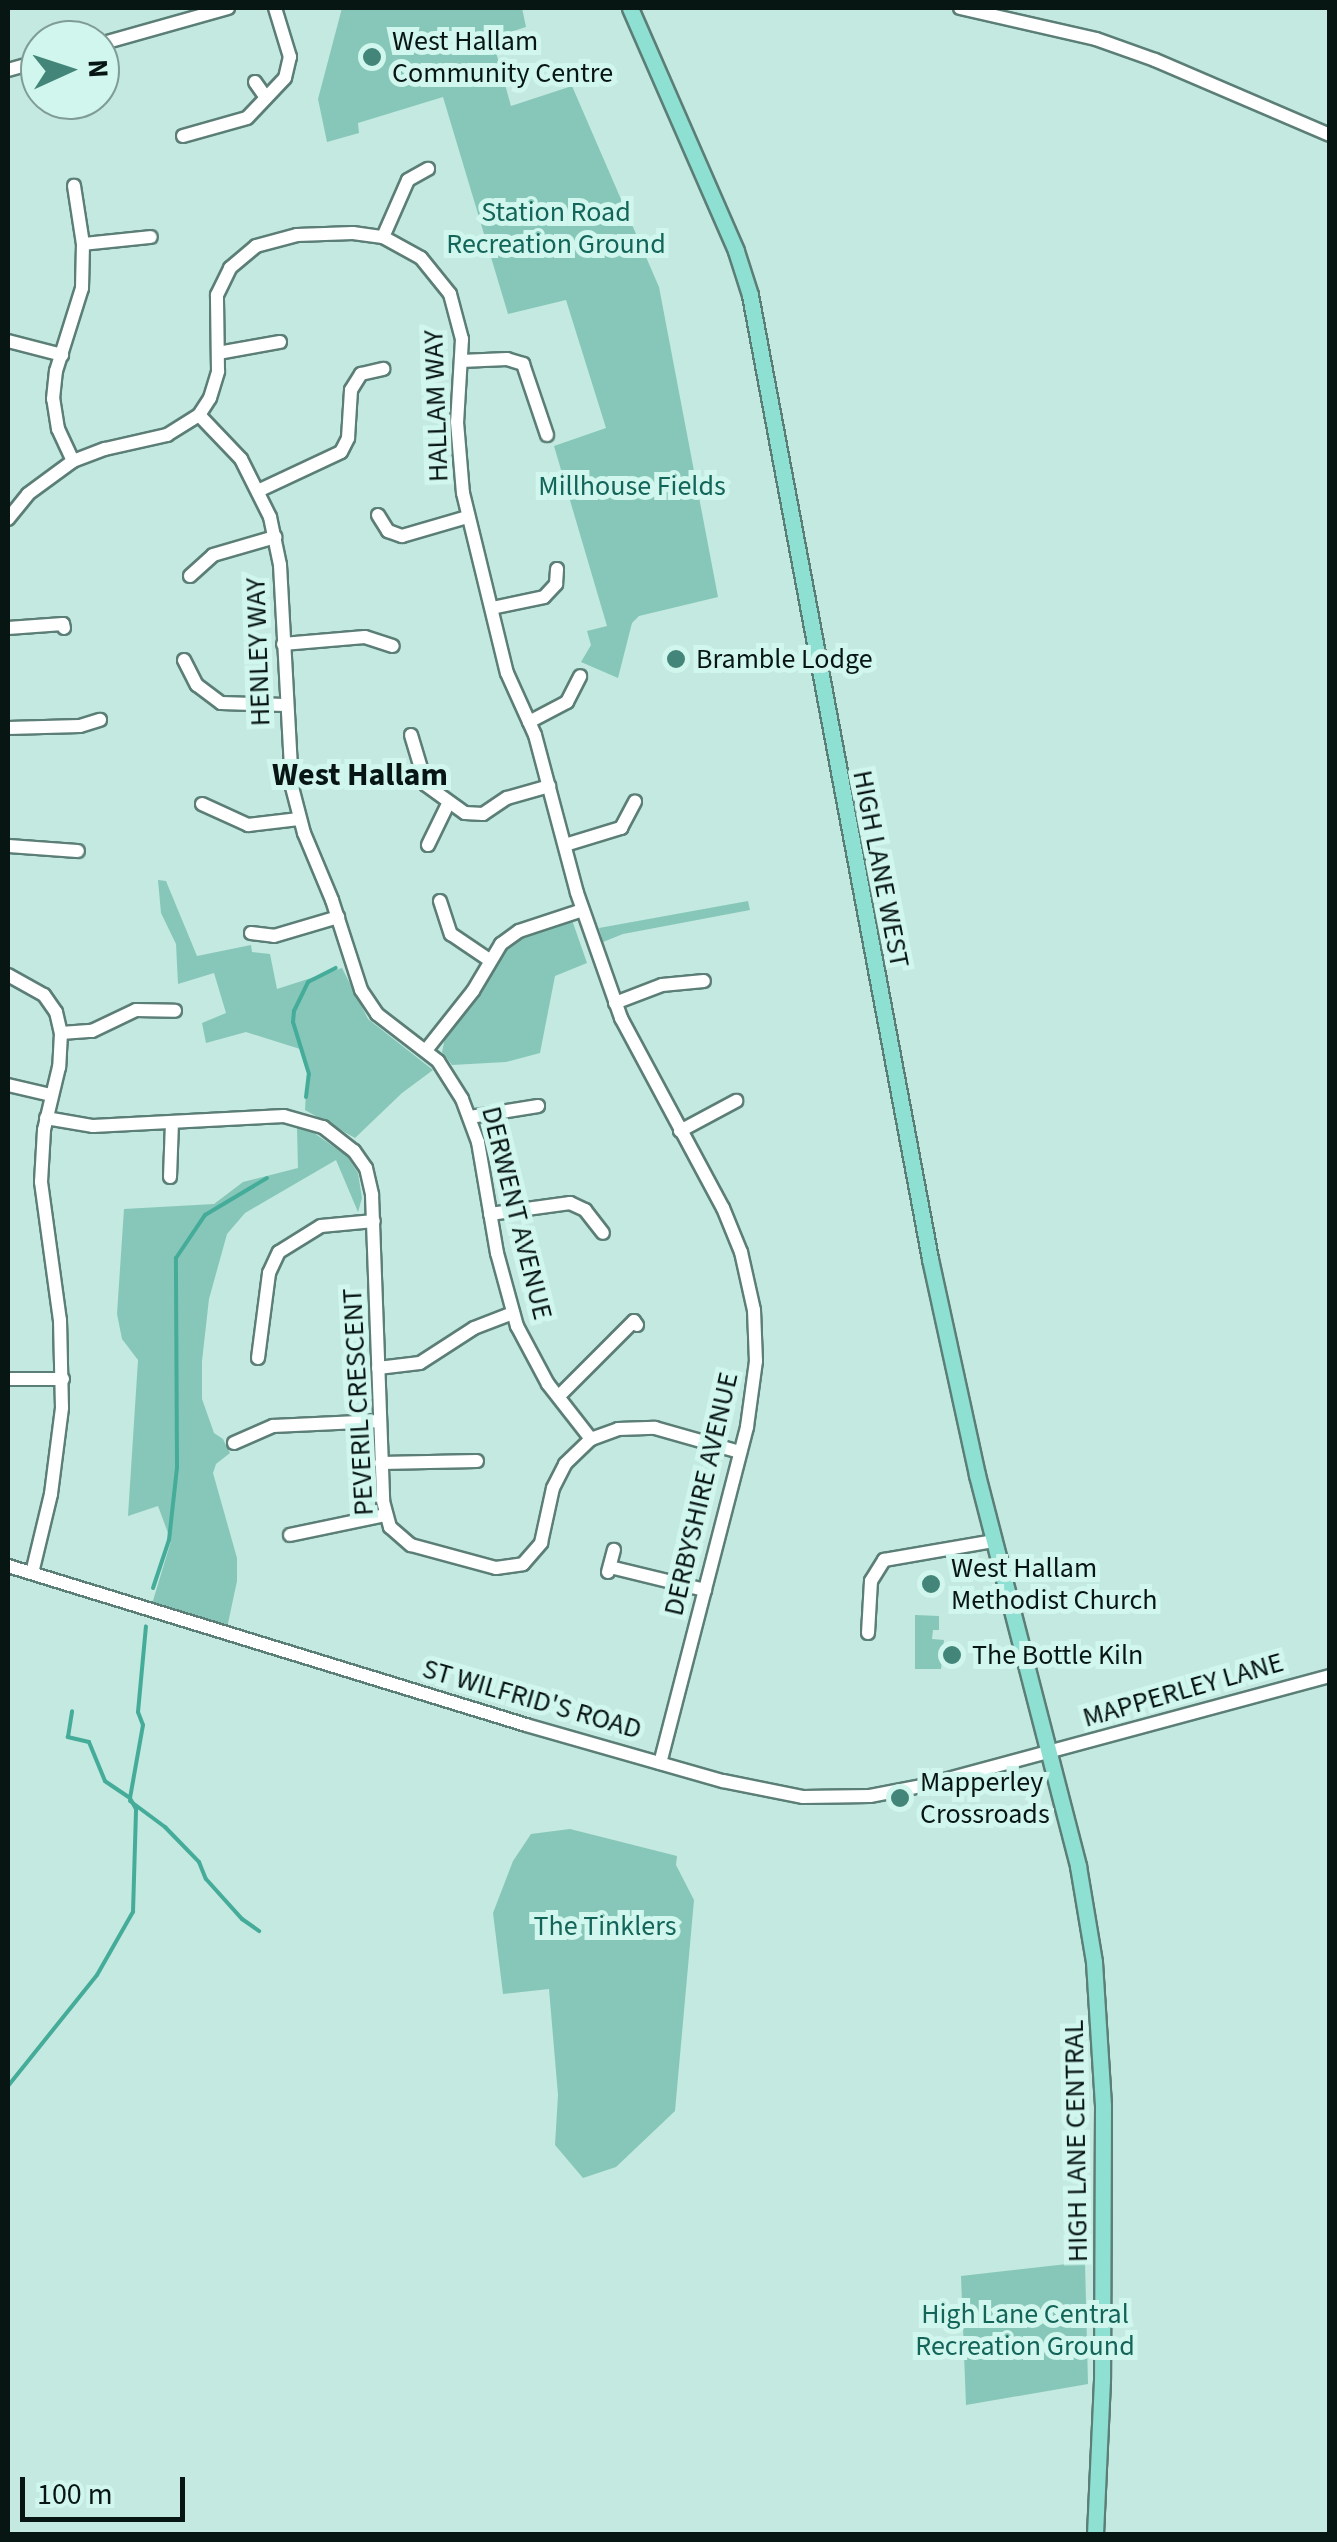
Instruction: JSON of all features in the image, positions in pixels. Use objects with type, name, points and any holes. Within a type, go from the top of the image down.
[{"type":"main road","name":"HIGH LANE WEST","points":[[630,8],[736,251],[750,295],[930,1260],[994,1541],[1051,1752]]},
{"type":"main road","name":"HIGH LANE CENTRAL","points":[[1051,1752],[1078,1866],[1100,2026],[1102,2380],[1095,2534]]},
{"type":"street","points":[[120,38],[228,8]]},
{"type":"street","points":[[183,136],[240,122],[284,78],[290,64],[276,8]]},
{"type":"street","points":[[960,8],[1126,49],[1330,135]]},
{"type":"street","points":[[255,82],[266,98]]},
{"type":"street","points":[[383,237],[401,191],[419,168]]},
{"type":"street","points":[[74,186],[83,244],[80,302],[53,388],[54,412],[74,461]]},
{"type":"street","name":"HALLAM WAY","points":[[199,414],[213,391],[218,353],[214,322],[217,295],[230,268],[249,250],[274,239],[353,232],[383,237],[412,251],[443,282],[461,326],[458,457],[467,517],[509,680],[529,722],[550,786],[583,910]]},
{"type":"street","points":[[83,244],[151,237]]},
{"type":"street","points":[[8,341],[62,355]]},
{"type":"street","points":[[218,353],[280,342]]},
{"type":"street","points":[[461,361],[525,360],[547,436]]},
{"type":"street","points":[[260,490],[329,460],[352,445],[348,397],[364,368],[383,369]]},
{"type":"street","points":[[8,519],[36,486],[74,461],[105,449],[167,435],[199,414]]},
{"type":"street","name":"HENLEY WAY","points":[[199,414],[241,459],[260,490],[275,537],[289,766],[300,819],[366,1001],[384,1020],[427,1050]]},
{"type":"street","points":[[378,515],[393,539],[434,523],[467,517]]},
{"type":"street","points":[[192,568],[223,550],[275,537]]},
{"type":"street","points":[[492,608],[541,598],[561,577]]},
{"type":"street","points":[[8,628],[62,624],[64,628]]},
{"type":"street","points":[[282,644],[365,637],[387,639]]},
{"type":"street","points":[[183,667],[197,685],[221,703],[284,705]]},
{"type":"street","points":[[529,722],[567,702],[580,676]]},
{"type":"street","points":[[8,728],[81,732],[100,720]]},
{"type":"street","points":[[411,735],[426,785],[465,813],[482,814],[507,798],[550,786]]},
{"type":"street","points":[[565,845],[616,831],[634,818],[636,802]]},
{"type":"street","points":[[428,845],[448,804]]},
{"type":"street","points":[[207,812],[257,825],[300,819]]},
{"type":"street","points":[[8,846],[60,844],[78,851]]},
{"type":"street","points":[[440,900],[451,934],[488,959]]},
{"type":"street","points":[[427,1050],[478,984],[488,959],[519,931],[583,910]]},
{"type":"street","name":"DERBYSHIRE AVENUE","points":[[583,910],[615,1003],[723,1208],[750,1284],[756,1361],[740,1452],[660,1763]]},
{"type":"street","points":[[258,938],[338,917]]},
{"type":"street","points":[[8,975],[44,995],[56,1012],[61,1034],[46,1118],[42,1198],[60,1320],[63,1379],[54,1478],[32,1573]]},
{"type":"street","points":[[615,1003],[662,984],[704,981]]},
{"type":"street","points":[[61,1034],[92,1031],[154,1004],[175,1011]]},
{"type":"street","name":"DERWENT AVENUE","points":[[427,1050],[454,1084],[470,1117],[513,1314],[530,1353],[591,1439]]},
{"type":"street","points":[[8,1085],[51,1095]]},
{"type":"street","points":[[680,1132],[712,1107],[736,1101]]},
{"type":"street","points":[[470,1117],[538,1106]]},
{"type":"street","name":"PEVERIL CRESCENT","points":[[46,1118],[93,1126],[284,1116],[344,1140],[361,1160],[371,1185],[385,1515],[395,1534],[411,1545],[496,1568],[516,1567],[529,1560],[541,1542],[561,1470],[591,1439]]},
{"type":"street","points":[[154,1179],[172,1179],[172,1122]]},
{"type":"street","points":[[490,1214],[570,1203],[584,1210],[603,1233]]},
{"type":"street","points":[[258,1358],[255,1338],[269,1274],[280,1252],[322,1226],[374,1221]]},
{"type":"street","points":[[378,1368],[420,1363],[474,1328],[513,1314]]},
{"type":"street","points":[[559,1396],[634,1321],[638,1324]]},
{"type":"street","points":[[8,1379],[63,1379]]},
{"type":"street","points":[[234,1443],[255,1440],[278,1425],[380,1421]]},
{"type":"street","points":[[591,1439],[618,1429],[648,1427],[740,1452]]},
{"type":"street","points":[[381,1463],[461,1456],[476,1460]]},
{"type":"street","points":[[289,1535],[385,1515]]},
{"type":"street","points":[[868,1633],[876,1598],[874,1571],[891,1556],[994,1541]]},
{"type":"street","points":[[614,1550],[609,1570],[705,1590]]},
{"type":"street","name":"ST WILFRID'S ROAD","points":[[8,1566],[660,1763],[773,1793],[853,1797],[922,1786],[1051,1752]]},
{"type":"street","name":"MAPPERLEY LANE","points":[[1051,1752],[1330,1676]]},
{"type":"green space","name":"Station Road Recreation Ground","points":[[342,8],[522,8],[526,27],[492,38],[511,106],[572,86],[659,287],[718,597],[639,616],[632,623],[618,678],[581,662],[591,645],[587,631],[607,626],[554,446],[606,428],[566,300],[508,314],[443,97],[358,123],[359,133],[327,142],[318,99]]},
{"type":"green space","points":[[158,880],[166,881],[197,956],[251,945],[252,952],[270,954],[277,989],[342,968],[368,1019],[433,1070],[402,1093],[355,1138],[305,1110],[307,1073],[300,1049],[246,1032],[206,1043],[202,1023],[226,1013],[214,973],[178,984],[176,944],[161,913]]},
{"type":"green space","points":[[748,901],[750,910],[623,934],[603,942],[599,928]]},
{"type":"green space","points":[[572,920],[587,963],[555,976],[540,1053],[506,1062],[452,1065],[442,1052],[445,1038],[477,997],[499,956],[522,937]]},
{"type":"green space","points":[[297,1128],[314,1133],[347,1156],[358,1173],[362,1198],[358,1212],[336,1160],[245,1213],[227,1234],[209,1299],[202,1399],[214,1433],[223,1439],[230,1453],[216,1464],[213,1473],[237,1558],[237,1581],[227,1628],[152,1604],[171,1541],[158,1506],[128,1516],[138,1360],[122,1339],[117,1314],[124,1209],[214,1204],[243,1182],[298,1168]]},
{"type":"green space","points":[[915,1615],[939,1616],[939,1630],[933,1630],[932,1639],[944,1640],[941,1669],[915,1669]]},
{"type":"green space","name":"The Tinklers","points":[[570,1829],[677,1856],[676,1865],[694,1900],[675,2111],[616,2167],[583,2178],[555,2145],[558,2095],[549,1989],[503,1994],[493,1913],[513,1861],[531,1834]]},
{"type":"green space","name":"High Lane Central Recreation Ground","points":[[1085,2262],[1088,2384],[966,2405],[961,2276]]},
{"type":"waterway","points":[[306,1097],[309,1074],[293,1022],[294,1011],[308,982],[336,968]]},
{"type":"waterway","points":[[153,1588],[169,1540],[177,1467],[176,1258],[205,1215],[267,1178]]},
{"type":"waterway","points":[[130,1798],[143,1725],[138,1712],[146,1626]]},
{"type":"waterway","points":[[8,2086],[97,1975],[133,1912],[136,1809],[130,1798],[105,1781],[89,1742],[68,1737],[72,1711]]},
{"type":"waterway","points":[[130,1801],[165,1827],[199,1862],[206,1879],[242,1919],[259,1931]]},
{"type":"place","name":"West Hallam Community Centre","points":[[372,57]]},
{"type":"place","name":"Bramble Lodge","points":[[676,659]]},
{"type":"place","name":"West Hallam Methodist Church","points":[[931,1584]]},
{"type":"place","name":"The Bottle Kiln","points":[[952,1655]]},
{"type":"place","name":"Mapperley Crossroads","points":[[900,1798]]},
{"type":"district","name":"West Hallam","points":[[360,775]]},
{"type":"park label","name":"Millhouse Fields","points":[[632,486]]}]
